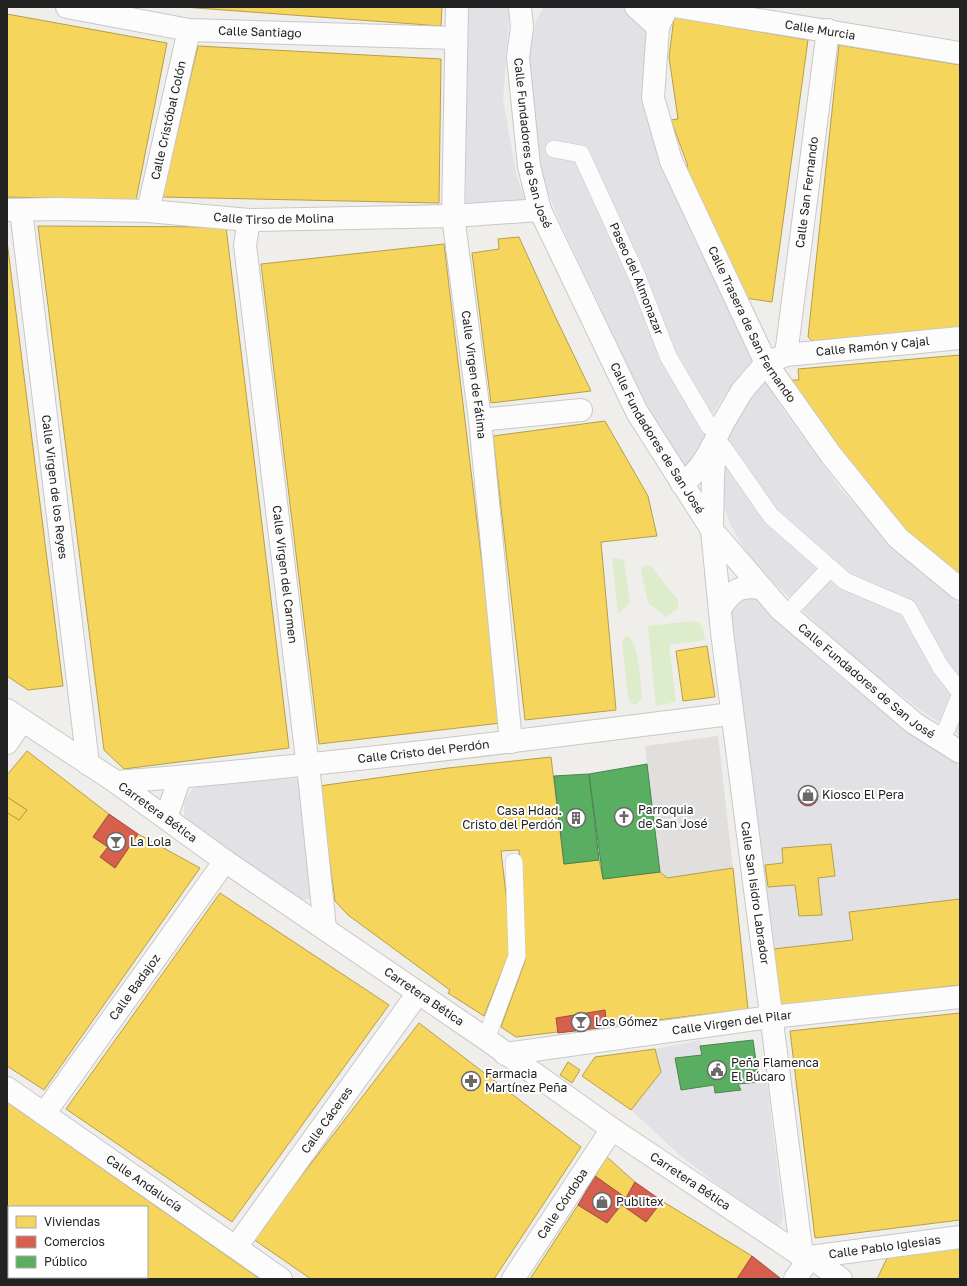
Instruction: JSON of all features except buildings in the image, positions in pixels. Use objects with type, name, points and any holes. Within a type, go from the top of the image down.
[{"type":"street","name":"Calle Santiago","points":[[67,7],[189,30],[456,38]]},
{"type":"street","name":"Calle Virgen de Fátima","points":[[457,7],[453,216],[480,420],[511,742]]},
{"type":"street","name":"Calle Fundadores de San José","points":[[531,7],[521,17],[518,57],[529,166],[540,210],[637,412],[712,530],[780,609],[914,723],[960,752]]},
{"type":"street","points":[[636,7],[658,27]]},
{"type":"street","name":"Calle Trasera de San Fernando","points":[[667,7],[658,27],[653,98],[670,161],[776,359],[831,455],[898,538],[960,589]]},
{"type":"street","name":"Calle Murcia","points":[[680,7],[828,30],[960,53]]},
{"type":"street","name":"Calle Cristóbal Colón","points":[[148,211],[189,30]]},
{"type":"street","name":"Calle San Fernando","points":[[776,359],[828,30]]},
{"type":"street","name":"Paseo del Almonazar","points":[[554,149],[580,154],[637,276],[668,356],[716,437],[771,516],[845,581],[908,608],[940,666],[960,692]]},
{"type":"street","name":"Calle Tirso de Molina","points":[[14,210],[57,209],[148,211],[249,220],[453,216],[540,210]]},
{"type":"street","name":"Calle Virgen de los Reyes","points":[[14,210],[88,764]]},
{"type":"street","name":"Calle Virgen del Carmen","points":[[249,220],[244,245],[308,765],[325,928]]},
{"type":"street","name":"Calle Ramón y Cajal","points":[[776,359],[960,338]]},
{"type":"street","points":[[682,484],[694,476],[703,464],[722,425],[742,391],[776,359]]},
{"type":"street","points":[[480,420],[580,410]]},
{"type":"street","name":"Calle San Isidro Labrador","points":[[716,437],[713,477],[712,530],[731,714],[771,1017],[806,1256]]},
{"type":"street","points":[[796,604],[830,568]]},
{"type":"street","points":[[720,609],[729,594],[739,588],[748,586],[762,588]]},
{"type":"street","points":[[947,728],[960,696]]},
{"type":"street","name":"Calle Cristo del Perdón","points":[[116,782],[308,765],[511,742],[731,714]]},
{"type":"street","points":[[7,744],[15,716]]},
{"type":"street","name":"Carretera Bética","points":[[15,716],[116,782],[225,861],[486,1039],[504,1054],[612,1129],[841,1279]]},
{"type":"street","points":[[166,818],[180,777]]},
{"type":"street","name":"Calle Badajoz","points":[[44,1114],[225,861]]},
{"type":"street","points":[[486,1039],[517,956],[514,862]]},
{"type":"street","name":"Calle Cáceres","points":[[236,1247],[418,993]]},
{"type":"street","name":"Calle Virgen del Pilar","points":[[504,1054],[771,1017],[960,997]]},
{"type":"street","name":"Calle Andalucía","points":[[7,1088],[281,1279]]},
{"type":"street","name":"Calle Córdoba","points":[[513,1279],[612,1129]]},
{"type":"street","name":"Calle Pablo Iglesias","points":[[806,1256],[960,1237]]},
{"type":"street","points":[[794,1279],[806,1256]]},
{"type":"green space","points":[[612,558],[624,560],[630,603],[618,614]]},
{"type":"green space","points":[[645,565],[650,565],[678,600],[678,608],[666,617],[648,603],[641,570]]},
{"type":"green space","points":[[693,621],[699,623],[703,629],[705,640],[669,645],[676,702],[656,706],[648,626]]},
{"type":"green space","points":[[627,635],[635,647],[639,664],[642,698],[637,704],[632,704],[628,697],[622,641]]},
{"type":"shaded area","points":[[463,7],[512,7],[509,18],[503,100],[516,173],[525,200],[523,206],[466,206]]},
{"type":"shaded area","points":[[544,7],[621,7],[631,11],[646,27],[652,43],[645,107],[658,156],[696,243],[756,364],[725,395],[713,413],[698,455],[690,468],[684,467],[661,432],[638,387],[563,228],[545,186],[534,147],[527,64],[536,20]]},
{"type":"shaded area","points":[[766,380],[781,407],[842,491],[917,567],[960,605],[960,736],[920,710],[849,654],[774,583],[747,553],[731,526],[719,493],[723,447],[748,399]]},
{"type":"shaded area","points":[[753,593],[834,672],[909,732],[945,754],[960,767],[960,899],[849,912],[853,940],[768,950],[760,878],[766,878],[768,887],[795,885],[800,916],[822,915],[818,878],[835,875],[831,844],[782,848],[783,863],[766,865],[767,877],[760,877],[729,604]]},
{"type":"shaded area","points":[[718,736],[733,868],[667,878],[660,872],[645,746]]},
{"type":"shaded area","points":[[301,778],[314,896],[309,899],[301,900],[190,824],[184,815],[184,802],[191,791],[197,786]]},
{"type":"shaded area","points":[[700,1040],[702,1055],[675,1059],[681,1090],[714,1085],[715,1093],[741,1090],[738,1084],[767,1082],[783,1216],[781,1224],[772,1226],[682,1157],[631,1110],[661,1072],[655,1049]]},
{"type":"place","name":"Kiosco El Pera","points":[[808,795]]},
{"type":"place","name":"Parroquia de San José","points":[[624,817]]},
{"type":"place","name":"Casa Hdad. Cristo del Perdón","points":[[576,818]]},
{"type":"place","name":"La Lola","points":[[116,842]]},
{"type":"place","name":"Los Gómez","points":[[581,1022]]},
{"type":"place","name":"Peña Flamenca El Búcaro","points":[[717,1070]]},
{"type":"place","name":"Farmacia Martínez Peña","points":[[471,1081]]},
{"type":"place","name":"Publitex","points":[[602,1202]]}]
